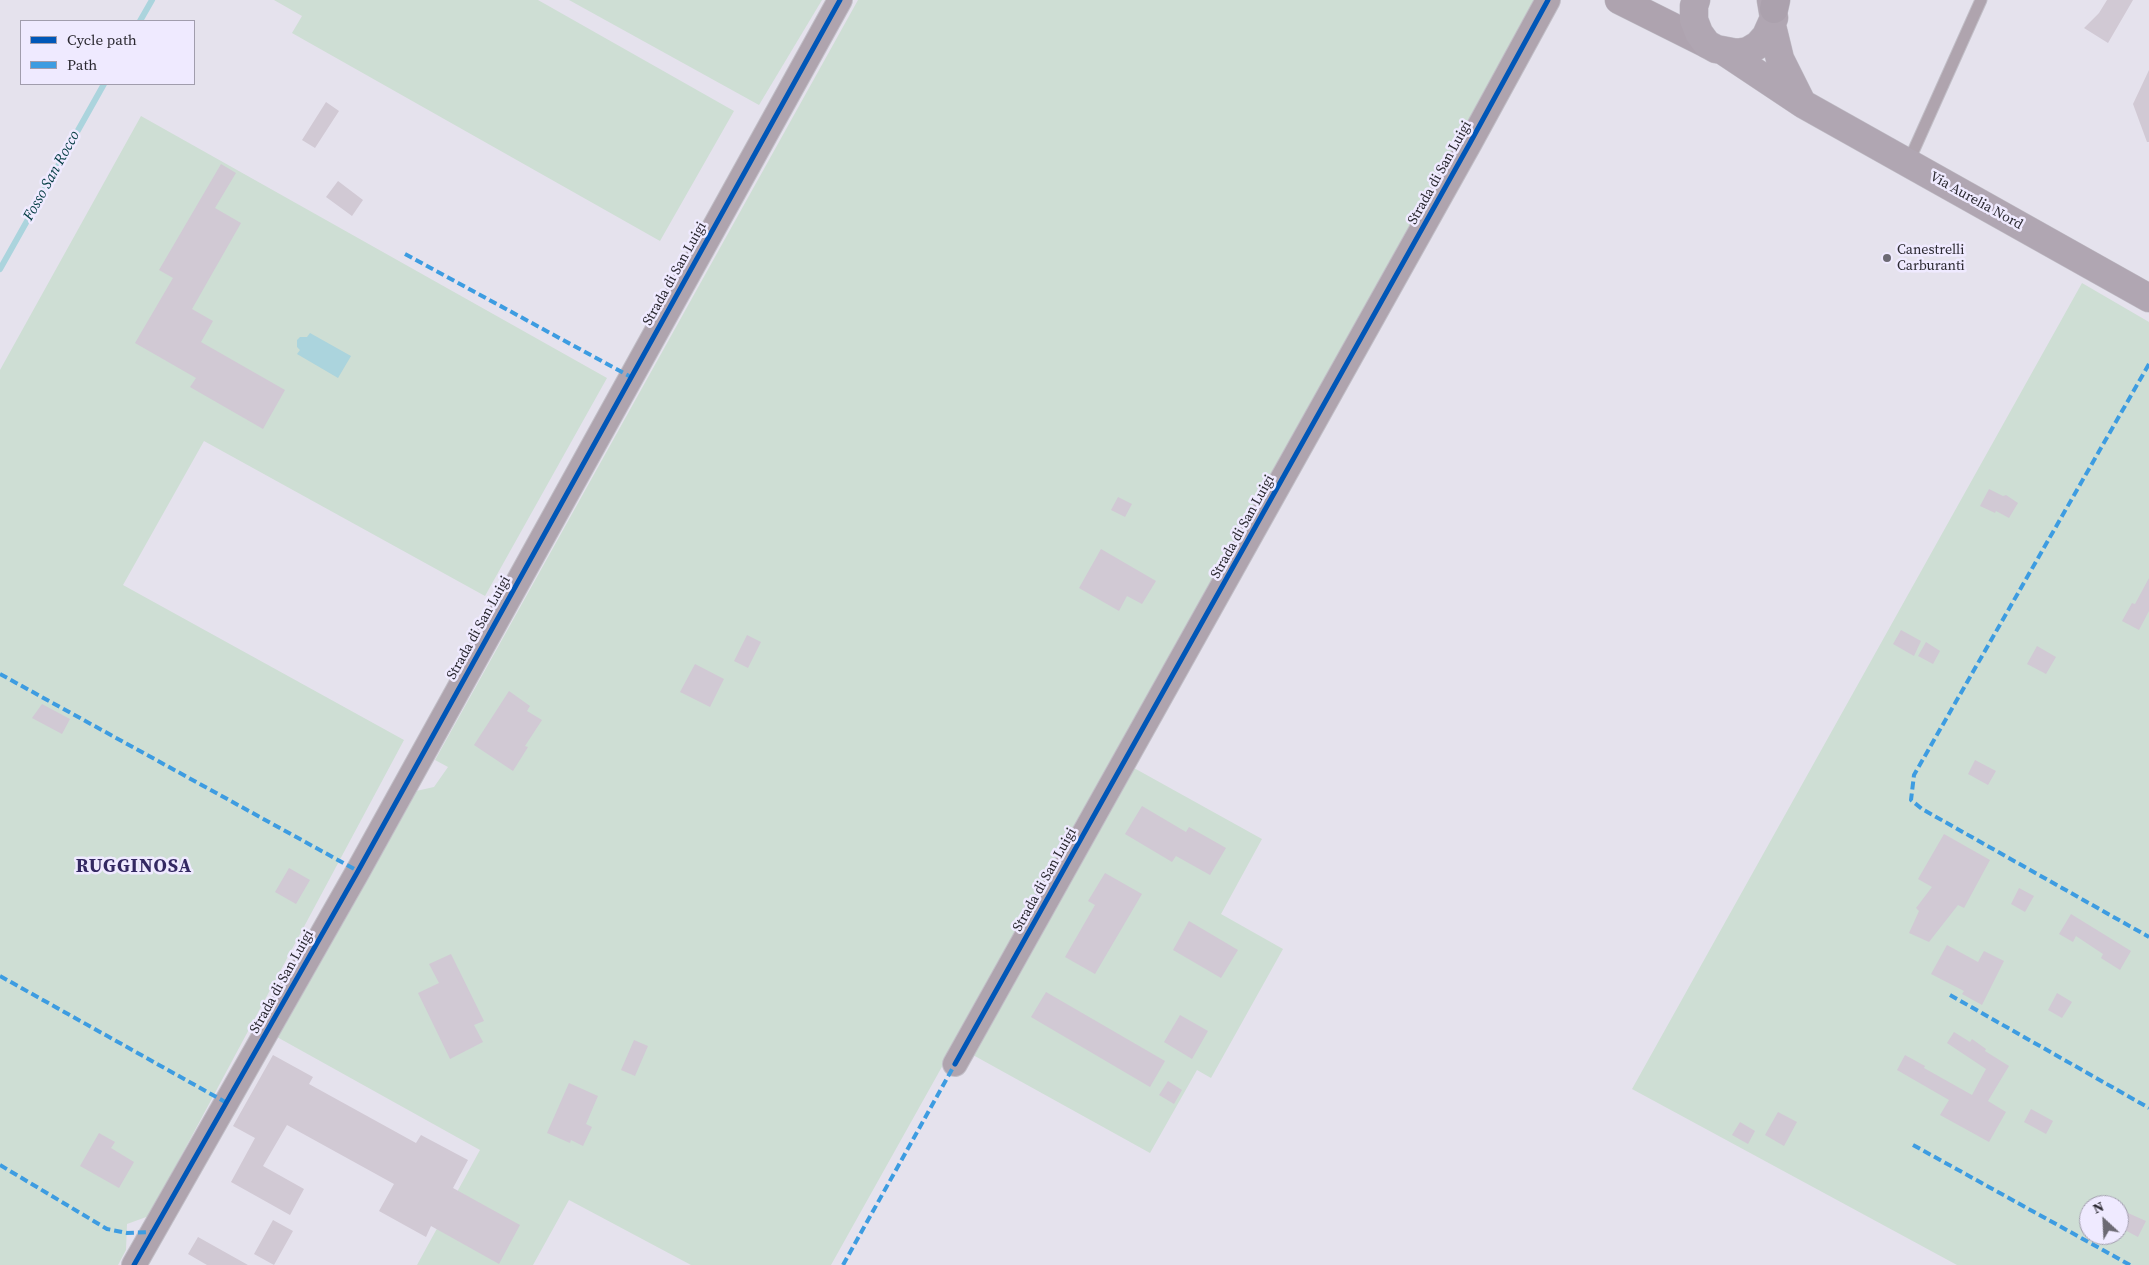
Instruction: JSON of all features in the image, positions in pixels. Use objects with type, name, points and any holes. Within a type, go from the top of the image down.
[{"type":"main road","points":[[1619,0],[1716,48],[1737,53],[1753,48],[1766,36],[1773,9]]},
{"type":"main road","points":[[1696,0],[1694,20],[1699,33],[1716,48]]},
{"type":"main road","points":[[1773,9],[1780,59],[1803,104]]},
{"type":"main road","name":"Via Aurelia Nord","points":[[1716,48],[1803,104],[2149,298]]},
{"type":"street","name":"Strada di San Luigi","points":[[134,1265],[367,854],[840,0]]},
{"type":"street","name":"Strada di San Luigi","points":[[956,1064],[1466,152],[1548,0]]},
{"type":"lane","points":[[1908,163],[1981,0]]},
{"type":"shaded area","points":[[274,0],[538,0],[734,111],[660,241],[292,33],[302,16]]},
{"type":"shaded area","points":[[569,0],[822,0],[759,105]]},
{"type":"shaded area","points":[[858,0],[1539,0],[831,1265],[691,1265],[569,1200],[533,1265],[417,1265],[480,1150],[277,1037],[416,791],[434,787],[448,767],[435,760]]},
{"type":"shaded area","points":[[141,116],[607,378],[485,596],[204,441],[123,585],[404,740],[149,1216],[127,1224],[126,1250],[118,1265],[0,1265],[0,370]]},
{"type":"shaded area","points":[[2082,283],[2149,322],[2149,1265],[1957,1265],[1632,1089]]},
{"type":"shaded area","points":[[1134,768],[1262,839],[1221,914],[1283,949],[1211,1078],[1197,1070],[1150,1153],[973,1055]]},
{"type":"water","points":[[310,333],[351,356],[338,378],[297,354],[300,350],[297,347],[297,340],[300,337],[307,337]]},
{"type":"building","points":[[2107,0],[2133,0],[2108,43],[2084,28],[2099,13]]},
{"type":"building","points":[[2149,70],[2149,142],[2147,142],[2133,104]]},
{"type":"building","points":[[326,102],[339,111],[315,148],[302,140]]},
{"type":"building","points":[[221,164],[236,173],[215,208],[241,223],[192,309],[213,321],[201,342],[285,390],[263,429],[190,387],[196,378],[135,343],[173,278],[159,270]]},
{"type":"building","points":[[338,181],[363,200],[352,216],[326,197]]},
{"type":"building","points":[[1989,489],[2003,496],[2006,495],[2018,503],[2009,518],[1980,506]]},
{"type":"building","points":[[1118,497],[1132,504],[1125,517],[1111,510]]},
{"type":"building","points":[[1101,549],[1156,581],[1142,604],[1127,596],[1119,611],[1079,588]]},
{"type":"building","points":[[2149,578],[2149,611],[2139,630],[2122,621],[2132,603],[2135,604]]},
{"type":"building","points":[[1901,630],[1921,641],[1914,656],[1893,644]]},
{"type":"building","points":[[747,635],[761,642],[748,668],[734,661]]},
{"type":"building","points":[[1926,642],[1940,651],[1933,664],[1918,656]]},
{"type":"building","points":[[2037,646],[2056,657],[2046,674],[2027,664]]},
{"type":"building","points":[[695,664],[724,679],[710,707],[680,692]]},
{"type":"building","points":[[509,691],[530,706],[527,711],[542,720],[525,746],[528,747],[513,771],[474,745]]},
{"type":"building","points":[[42,704],[70,719],[62,734],[32,718]]},
{"type":"building","points":[[1975,760],[1996,771],[1988,785],[1968,774]]},
{"type":"building","points":[[1142,806],[1186,832],[1189,827],[1226,848],[1210,875],[1176,856],[1172,862],[1125,834]]},
{"type":"building","points":[[1944,834],[1990,860],[1964,908],[1958,905],[1929,942],[1909,933],[1919,911],[1916,908],[1932,887],[1918,879]]},
{"type":"building","points":[[289,868],[310,880],[296,904],[275,892]]},
{"type":"building","points":[[1105,873],[1142,894],[1095,974],[1065,957],[1095,905],[1088,901]]},
{"type":"building","points":[[2019,888],[2034,896],[2025,912],[2011,904]]},
{"type":"building","points":[[2071,914],[2131,951],[2120,970],[2101,958],[2103,954],[2076,936],[2073,942],[2059,934]]},
{"type":"building","points":[[1189,921],[1238,950],[1221,978],[1173,950]]},
{"type":"building","points":[[1947,945],[1978,962],[1984,951],[2004,961],[1982,1005],[1962,994],[1964,991],[1931,974]]},
{"type":"building","points":[[451,954],[484,1021],[474,1025],[483,1042],[450,1059],[418,993],[439,983],[429,964]]},
{"type":"building","points":[[1046,992],[1165,1061],[1150,1087],[1031,1017]]},
{"type":"building","points":[[2057,993],[2072,1002],[2062,1018],[2048,1010]]},
{"type":"building","points":[[1180,1015],[1208,1031],[1192,1059],[1164,1042]]},
{"type":"building","points":[[1954,1032],[1970,1042],[1972,1039],[1986,1049],[1985,1051],[2009,1066],[1988,1101],[2006,1112],[1989,1142],[1940,1115],[1949,1100],[1897,1070],[1905,1055],[1972,1095],[1986,1069],[1947,1043]]},
{"type":"building","points":[[634,1040],[648,1046],[635,1076],[621,1070]]},
{"type":"building","points":[[273,1055],[313,1077],[309,1084],[416,1143],[421,1135],[468,1160],[453,1188],[520,1225],[499,1264],[431,1226],[426,1237],[379,1211],[394,1184],[287,1125],[263,1166],[304,1189],[290,1215],[231,1182],[255,1138],[233,1126]]},
{"type":"building","points":[[1168,1081],[1182,1090],[1174,1104],[1159,1095]]},
{"type":"building","points":[[569,1083],[598,1096],[586,1124],[592,1127],[583,1146],[571,1140],[570,1143],[547,1133]]},
{"type":"building","points":[[2031,1109],[2053,1121],[2046,1134],[2024,1122]]},
{"type":"building","points":[[1778,1112],[1797,1122],[1784,1146],[1765,1135]]},
{"type":"building","points":[[1740,1122],[1755,1131],[1748,1144],[1732,1135]]},
{"type":"building","points":[[99,1133],[115,1142],[111,1148],[134,1162],[119,1188],[80,1166]]},
{"type":"building","points":[[2129,1213],[2146,1221],[2138,1237],[2129,1232]]},
{"type":"building","points":[[273,1220],[293,1231],[274,1265],[254,1254]]},
{"type":"building","points":[[198,1237],[248,1265],[207,1265],[188,1254]]},
{"type":"waterway","name":"Fosso San Rocco","points":[[141,20],[152,0]]},
{"type":"waterway","name":"Fosso San Rocco","points":[[0,269],[103,85]]},
{"type":"marked path","points":[[405,254],[631,377]]},
{"type":"marked path","points":[[2149,364],[1914,775],[1911,800],[1922,809],[2149,937]]},
{"type":"marked path","points":[[0,674],[358,871]]},
{"type":"marked path","points":[[0,976],[227,1103]]},
{"type":"marked path","points":[[1950,995],[2149,1108]]},
{"type":"marked path","points":[[843,1265],[955,1064]]},
{"type":"marked path","points":[[1913,1145],[2130,1265]]},
{"type":"marked path","points":[[0,1165],[107,1229],[127,1233],[152,1232]]},
{"type":"cycle path","points":[[134,1265],[358,871],[840,0]]},
{"type":"cycle path","points":[[955,1064],[1548,0]]},
{"type":"place","name":"Canestrelli Carburanti","points":[[1887,258]]},
{"type":"district","name":"RUGGINOSA","points":[[134,867]]}]
